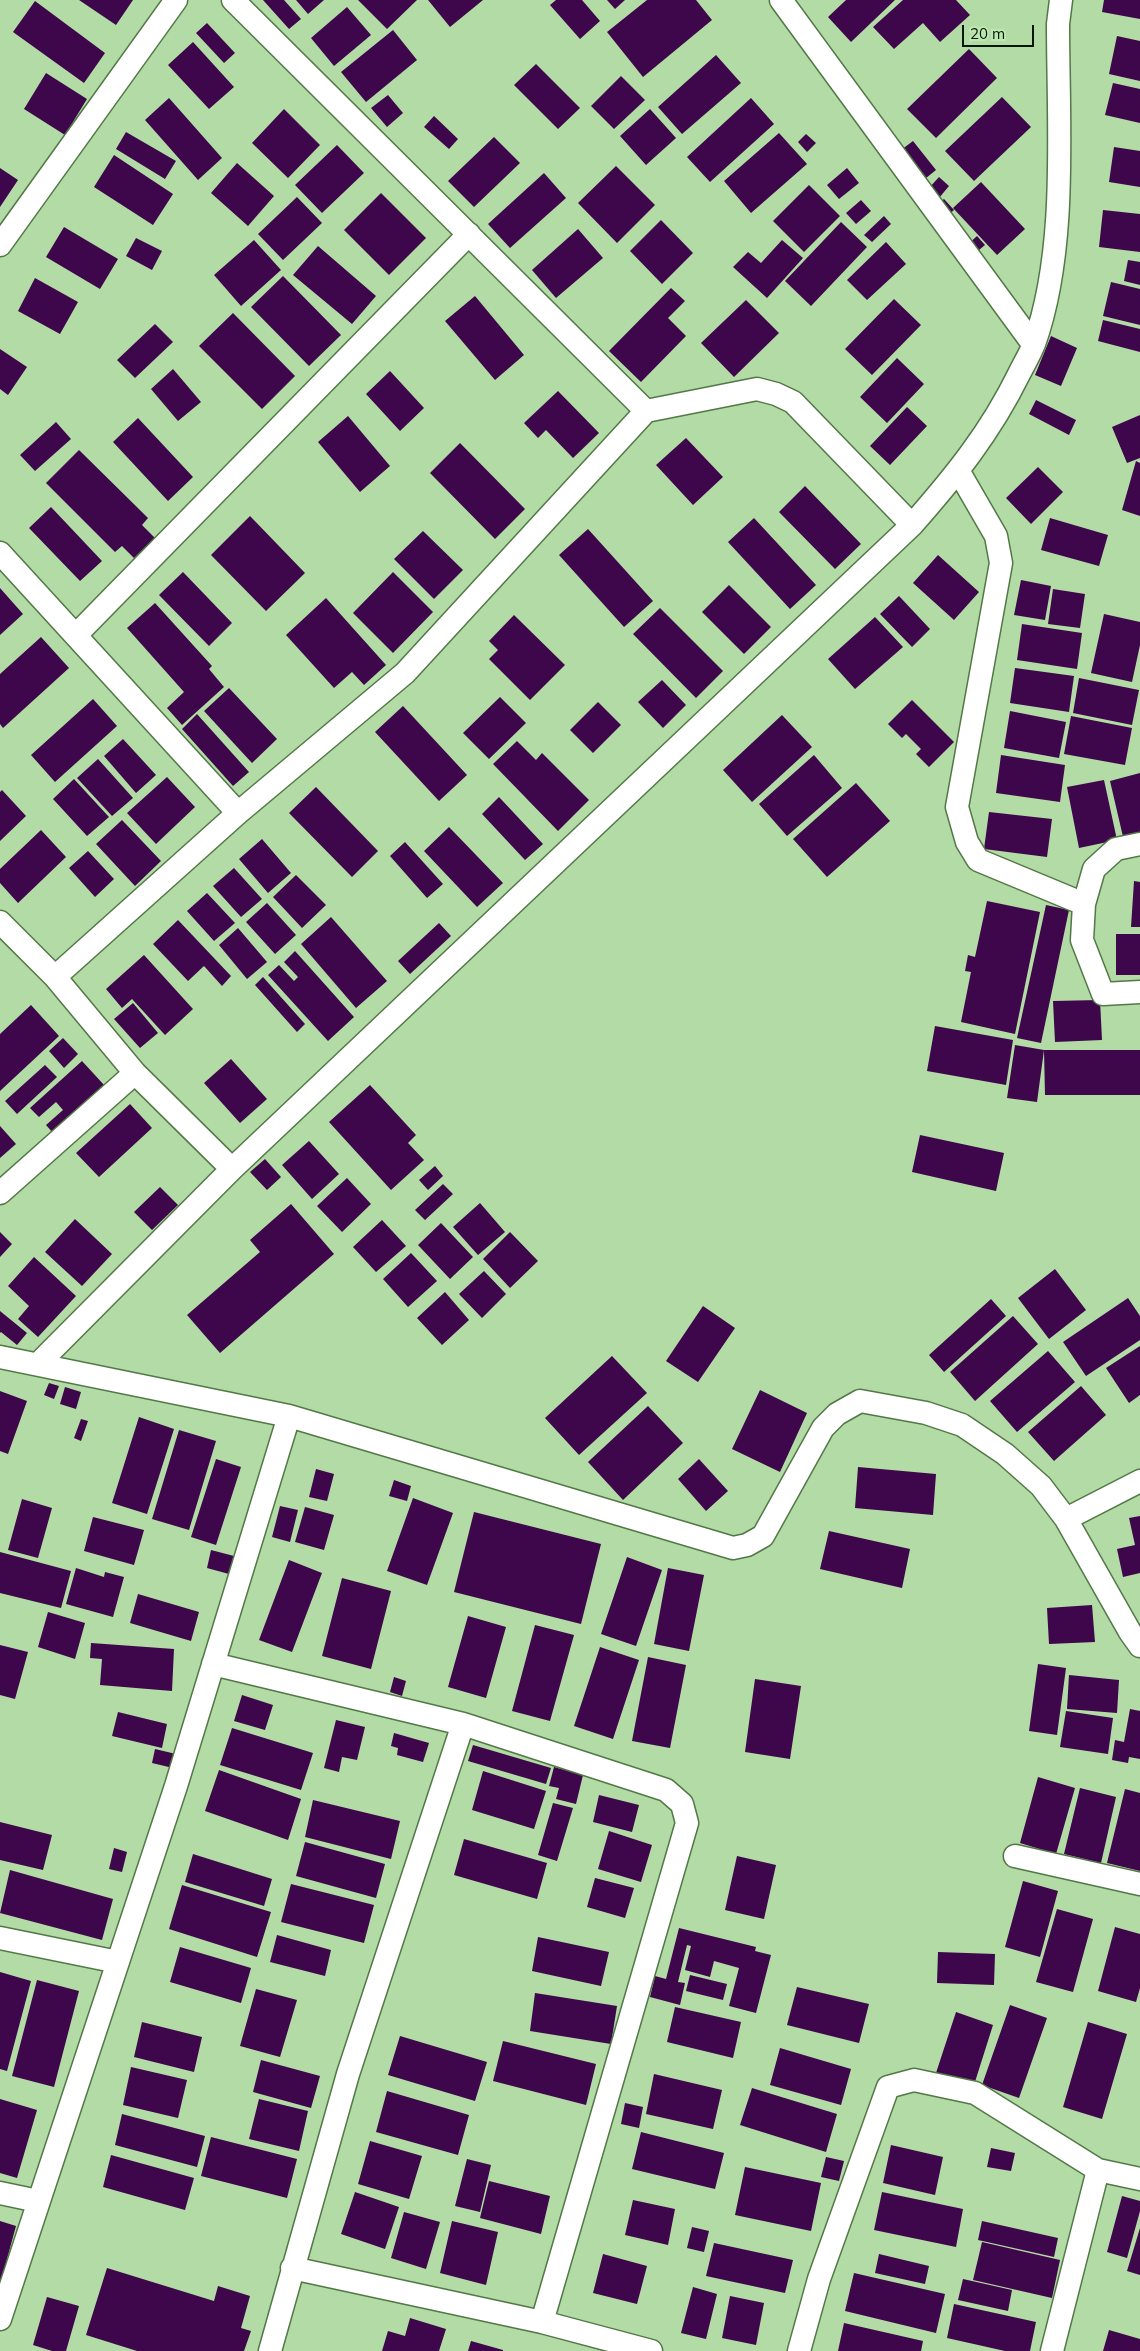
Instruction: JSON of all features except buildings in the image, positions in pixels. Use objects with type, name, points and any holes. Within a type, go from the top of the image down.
[{"type":"street","points":[[0,245],[176,0]]},
{"type":"street","points":[[233,0],[646,411]]},
{"type":"street","points":[[781,0],[1034,344]]},
{"type":"street","points":[[38,1364],[232,1169],[912,525],[959,472],[984,436],[1008,396],[1034,344],[1050,279],[1057,216],[1058,24],[1061,0]]},
{"type":"street","points":[[76,635],[469,234]]},
{"type":"street","points":[[55,978],[238,813],[405,673],[646,411],[757,389],[776,394],[792,402],[912,525]]},
{"type":"street","points":[[959,472],[996,536],[1001,563],[957,807],[967,842],[978,860],[1084,904]]},
{"type":"street","points":[[0,553],[238,813]]},
{"type":"street","points":[[1140,844],[1116,849],[1094,869],[1084,904],[1082,940],[1102,994],[1140,992]]},
{"type":"street","points":[[0,922],[55,978],[135,1073],[232,1169]]},
{"type":"street","points":[[0,1193],[135,1073]]},
{"type":"street","points":[[0,1357],[289,1416],[733,1548],[747,1545],[763,1536],[823,1428],[838,1414],[860,1401],[926,1413],[962,1425],[1005,1454],[1041,1486],[1066,1518],[1137,1637]]},
{"type":"street","points":[[0,2320],[118,1962],[213,1664],[289,1416]]},
{"type":"street","points":[[1066,1518],[1140,1481]]},
{"type":"street","points":[[213,1664],[463,1724],[666,1790],[682,1804],[688,1823],[542,2322]]},
{"type":"street","points":[[270,2351],[348,2074],[463,1724]]},
{"type":"street","points":[[1015,1856],[1140,1884]]},
{"type":"street","points":[[0,1938],[118,1962]]},
{"type":"street","points":[[799,2351],[819,2279],[888,2086],[914,2080],[974,2093],[1098,2170],[1140,2179]]},
{"type":"street","points":[[1052,2351],[1098,2170]]},
{"type":"street","points":[[0,2193],[38,2201]]},
{"type":"street","points":[[292,2268],[542,2322],[651,2351]]}]
